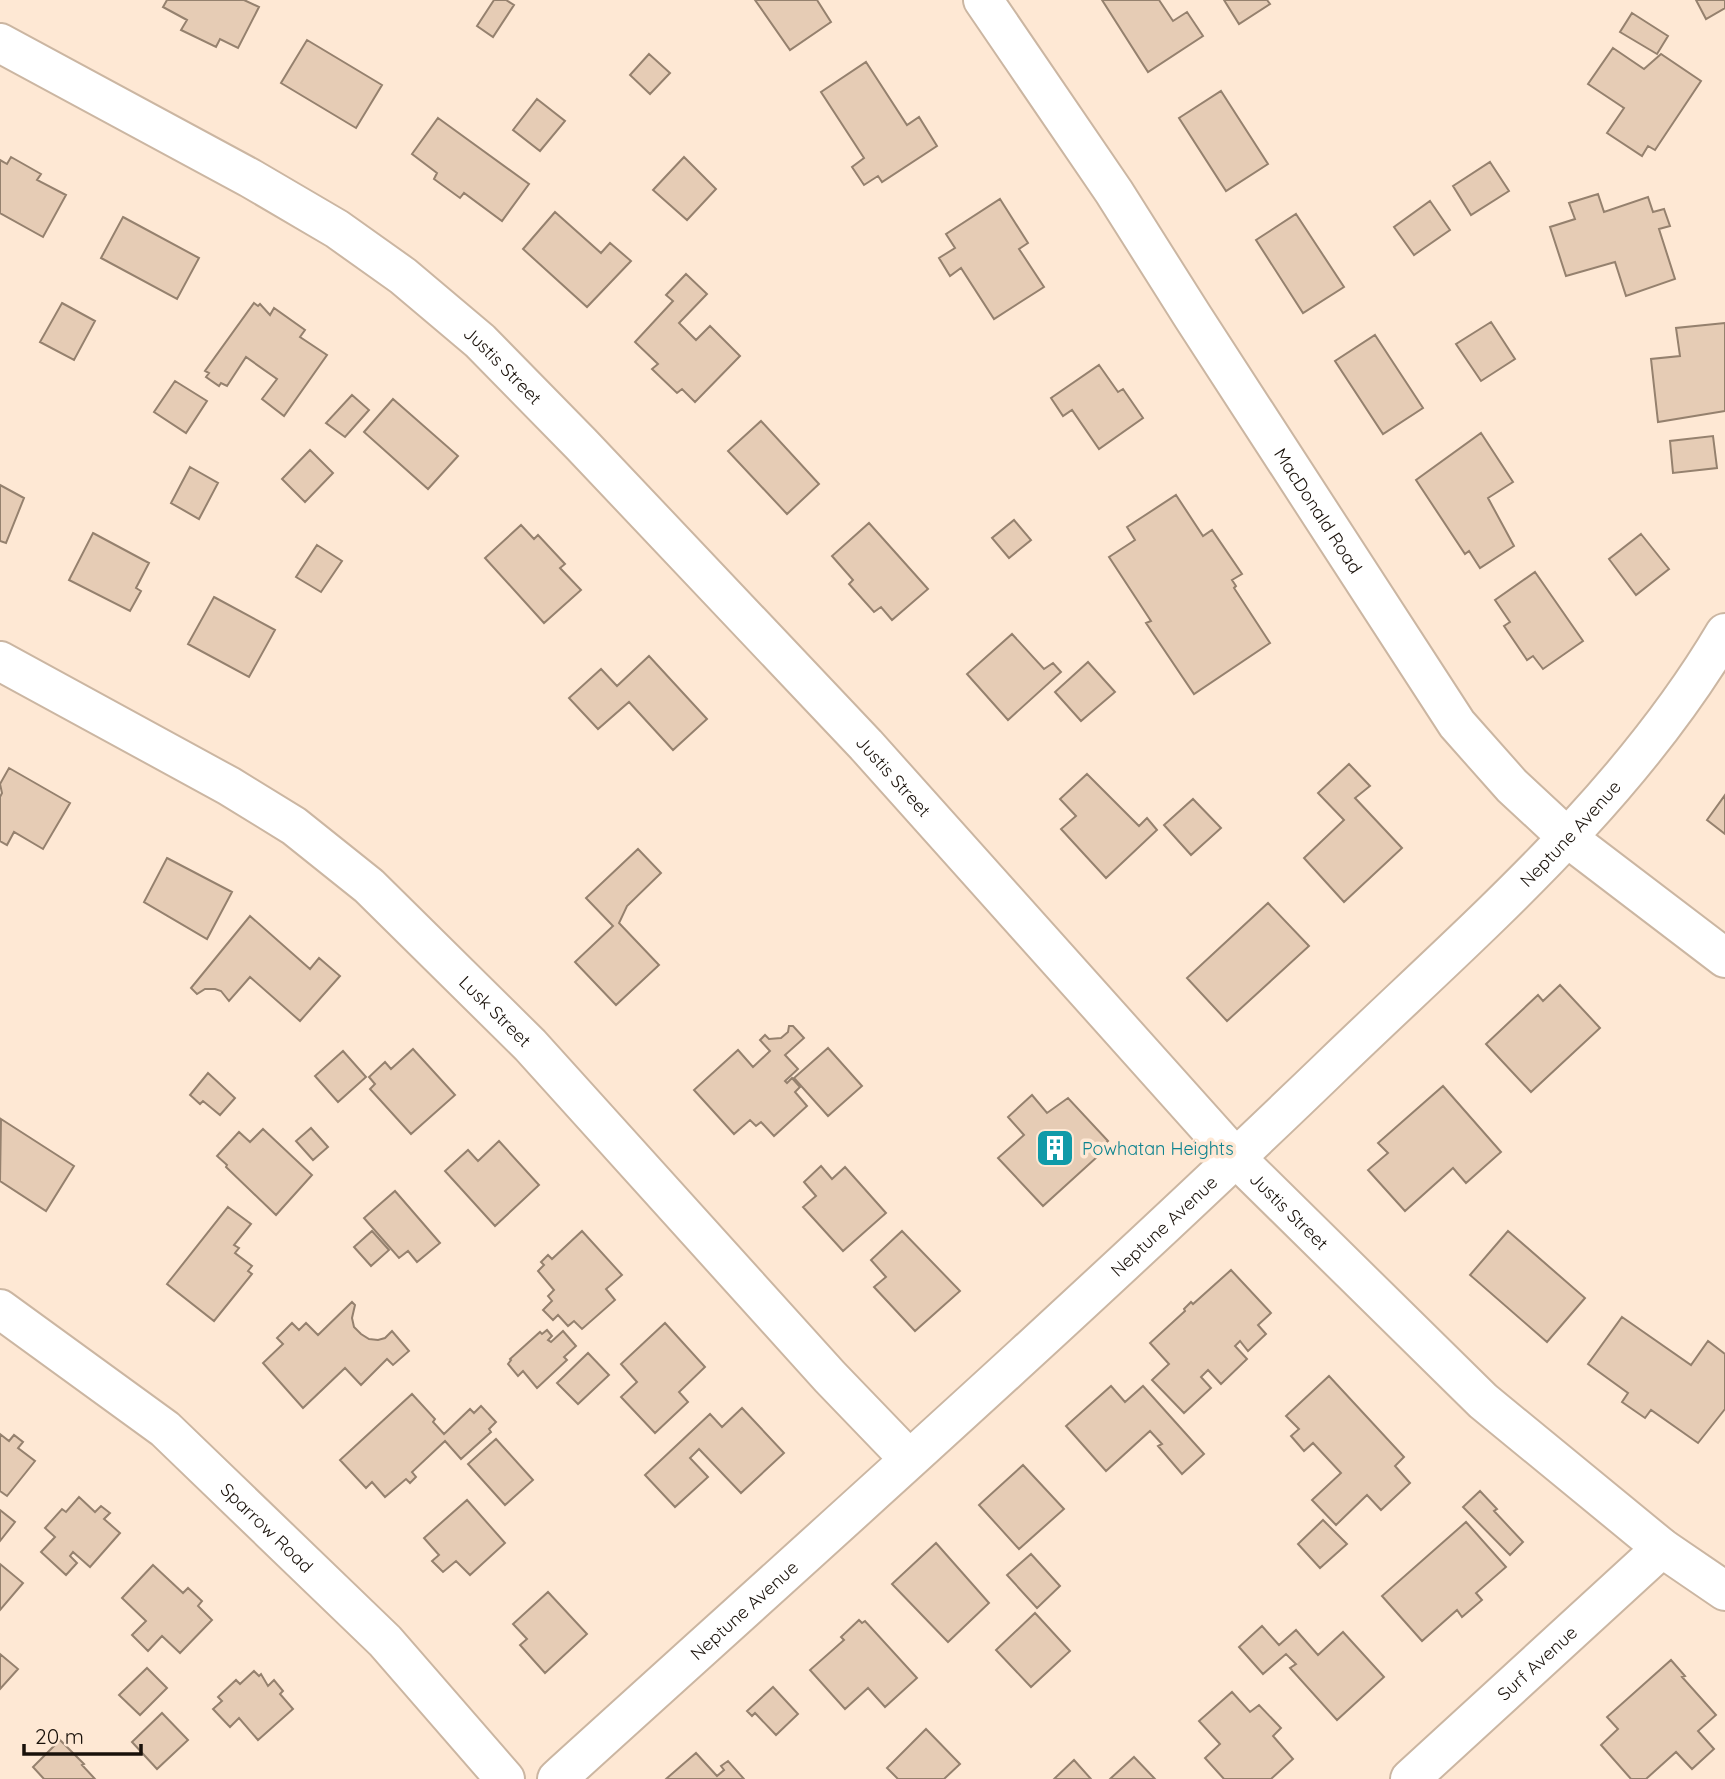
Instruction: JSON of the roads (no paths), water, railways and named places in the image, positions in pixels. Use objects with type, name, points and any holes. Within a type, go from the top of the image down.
[{"type":"street","name":"MacDonald Road","points":[[983,0],[1114,192],[1457,724],[1512,786],[1569,839],[1725,958]]},
{"type":"street","name":"Justis Street","points":[[0,43],[250,177],[337,229],[403,276],[480,341],[866,745],[1236,1158],[1483,1401],[1662,1548],[1725,1591]]},
{"type":"street","name":"Neptune Avenue","points":[[557,1779],[1236,1158],[1569,839],[1639,757],[1703,671],[1725,633]]},
{"type":"street","name":"Lusk Street","points":[[0,661],[229,786],[294,825],[369,886],[530,1045],[811,1356],[909,1459]]},
{"type":"street","name":"Sparrow Road","points":[[0,1308],[164,1429],[384,1641],[505,1779]]},
{"type":"street","name":"Surf Avenue","points":[[1410,1779],[1662,1548]]},
{"type":"place","name":"Powhatan Heights","points":[[1055,1148]]}]
